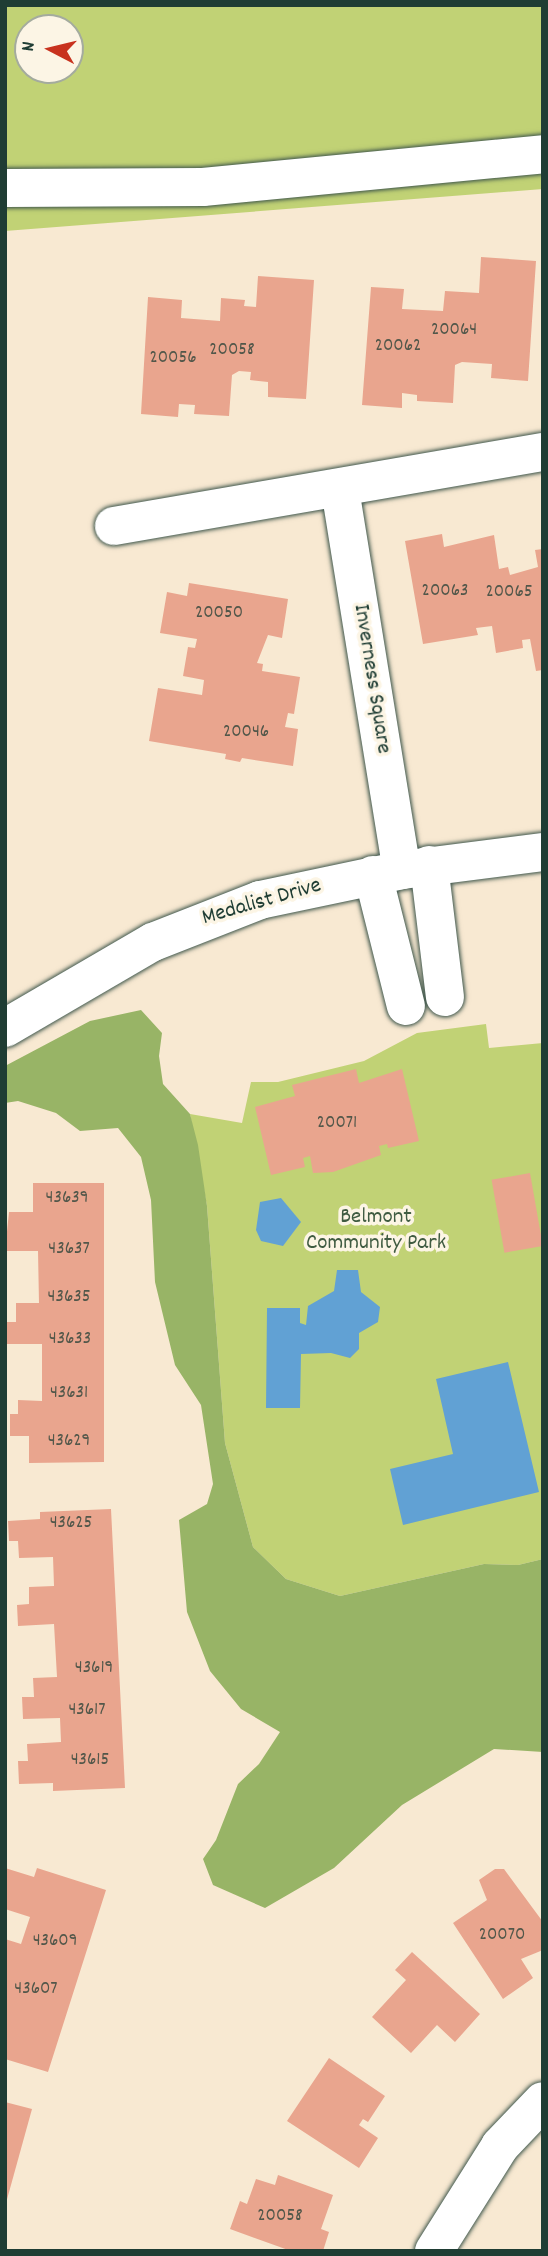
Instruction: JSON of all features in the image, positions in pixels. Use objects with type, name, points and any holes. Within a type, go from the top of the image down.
[{"type":"street","points":[[5,188],[191,188],[543,155]]},
{"type":"street","points":[[114,526],[341,489],[543,452]]},
{"type":"street","name":"Inverness Square","points":[[341,489],[401,870]]},
{"type":"street","name":"Medalist Drive","points":[[5,1028],[195,922],[260,900],[401,870],[543,852]]},
{"type":"street","points":[[401,870],[446,997]]},
{"type":"street","points":[[401,870],[406,1006]]},
{"type":"street","points":[[434,2251],[500,2146],[543,2101]]},
{"type":"green space","points":[[5,5],[543,5],[543,189],[5,231]]},
{"type":"green space","points":[[141,1010],[162,1033],[159,1056],[163,1084],[190,1114],[198,1145],[207,1206],[225,1443],[253,1547],[286,1579],[340,1596],[484,1564],[518,1565],[543,1559],[543,1752],[494,1749],[402,1805],[334,1868],[265,1908],[213,1885],[203,1859],[216,1840],[238,1784],[259,1764],[280,1732],[241,1709],[210,1671],[187,1612],[179,1520],[207,1504],[213,1484],[201,1405],[175,1365],[155,1282],[151,1200],[141,1157],[118,1128],[80,1131],[56,1113],[18,1101],[5,1103],[5,1066],[90,1021]]},
{"type":"green space","name":"Belmont Community Park","points":[[486,1024],[489,1048],[543,1043],[543,1559],[518,1565],[484,1564],[340,1596],[286,1579],[253,1547],[225,1443],[207,1206],[190,1114],[242,1123],[251,1082],[278,1082],[364,1061],[417,1033]]},
{"type":"water","points":[[281,1198],[301,1222],[283,1246],[261,1241],[256,1230],[260,1202]]},
{"type":"water","points":[[337,1270],[358,1270],[361,1292],[380,1307],[378,1322],[359,1333],[359,1349],[350,1358],[331,1353],[301,1354],[300,1408],[266,1408],[267,1308],[300,1308],[300,1323],[306,1325],[308,1306],[334,1291]]},
{"type":"water","points":[[508,1362],[539,1492],[403,1525],[390,1469],[453,1454],[436,1379]]},
{"type":"building","points":[[481,257],[536,261],[528,381],[491,378],[492,364],[462,362],[455,365],[453,403],[417,401],[417,395],[402,393],[402,408],[362,405],[371,287],[404,289],[402,309],[443,311],[445,291],[479,293]]},
{"type":"building","points":[[258,276],[314,280],[306,399],[268,397],[268,382],[250,380],[251,372],[239,371],[232,375],[229,416],[194,414],[195,405],[179,404],[178,417],[141,414],[148,297],[182,300],[181,318],[220,321],[221,298],[245,300],[244,306],[256,307]]},
{"type":"building","points":[[442,534],[444,547],[494,535],[499,569],[508,567],[510,575],[538,567],[535,550],[543,549],[543,670],[536,671],[530,639],[522,640],[523,648],[496,653],[492,626],[476,628],[478,635],[423,644],[405,541]]},
{"type":"building","points":[[189,583],[288,599],[282,638],[268,635],[257,663],[263,664],[262,671],[300,677],[294,714],[288,713],[285,727],[298,729],[293,766],[242,758],[240,762],[225,759],[226,754],[149,741],[158,688],[202,695],[204,680],[183,676],[188,647],[195,648],[197,639],[160,633],[167,592],[187,596]]},
{"type":"building","points":[[356,1069],[359,1083],[402,1069],[419,1141],[388,1148],[387,1144],[379,1146],[381,1155],[333,1172],[313,1173],[310,1156],[303,1158],[305,1167],[271,1175],[255,1107],[295,1096],[292,1085]]},
{"type":"building","points":[[530,1173],[543,1246],[504,1253],[492,1180]]},
{"type":"building","points":[[33,1183],[104,1183],[104,1462],[29,1463],[29,1436],[10,1436],[10,1414],[18,1414],[18,1400],[42,1401],[42,1344],[5,1344],[5,1322],[16,1322],[16,1303],[39,1303],[38,1251],[5,1251],[9,1212],[33,1212]]},
{"type":"building","points":[[111,1509],[125,1788],[53,1791],[53,1783],[19,1784],[18,1761],[28,1761],[27,1744],[61,1742],[60,1718],[23,1719],[22,1697],[34,1697],[33,1678],[57,1677],[54,1624],[18,1626],[17,1605],[29,1604],[29,1587],[54,1586],[53,1557],[19,1558],[18,1541],[9,1541],[8,1521],[40,1519],[40,1512]]},
{"type":"building","points":[[5,1868],[34,1877],[37,1868],[106,1890],[48,2072],[5,2059],[5,1939],[21,1944],[30,1917],[5,1909]]},
{"type":"building","points":[[495,1869],[504,1869],[543,1922],[543,1950],[521,1959],[533,1978],[503,1999],[453,1923],[487,1900],[479,1880]]},
{"type":"building","points":[[412,1952],[480,2014],[455,2042],[437,2025],[411,2053],[372,2017],[406,1980],[395,1970]]},
{"type":"building","points":[[329,2058],[385,2096],[368,2122],[363,2119],[359,2125],[378,2138],[359,2168],[287,2121]]},
{"type":"building","points":[[5,2102],[32,2109],[6,2203],[5,2203]]},
{"type":"building","points":[[278,2175],[333,2195],[321,2229],[329,2232],[323,2251],[291,2251],[230,2229],[240,2201],[247,2204],[256,2179],[275,2185]]}]
